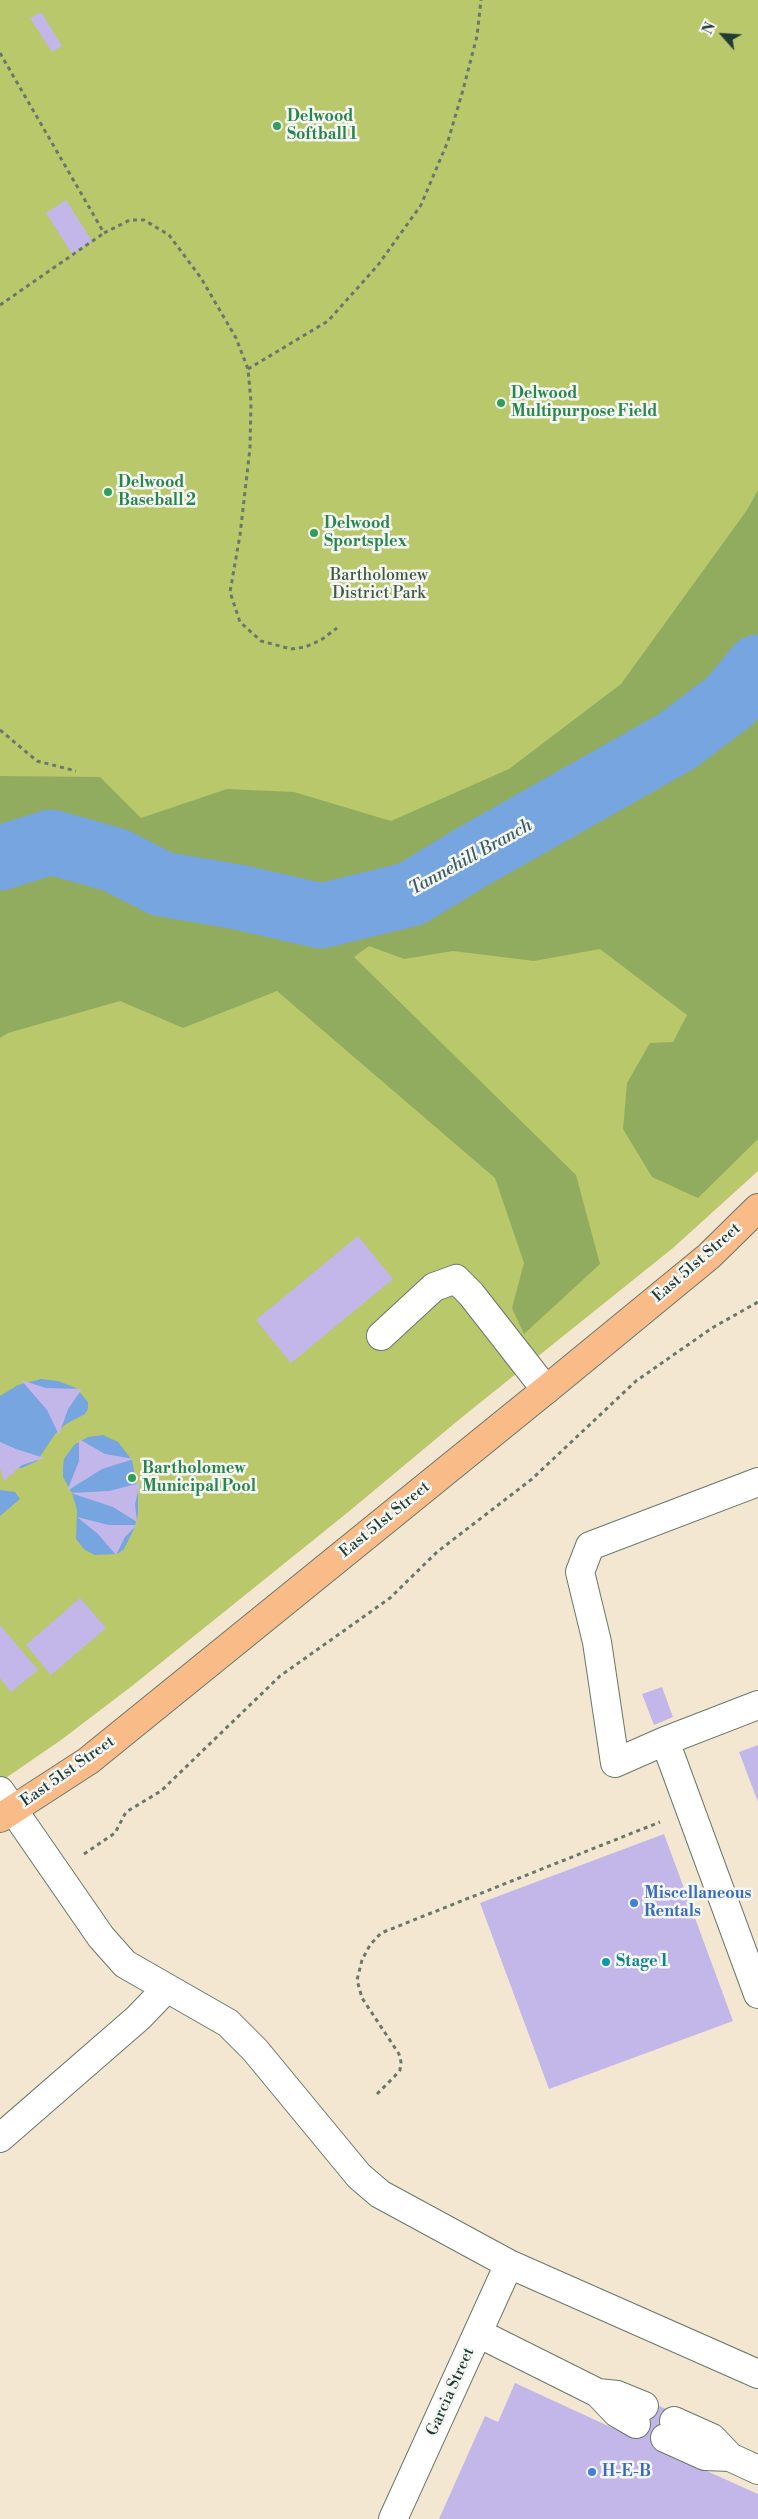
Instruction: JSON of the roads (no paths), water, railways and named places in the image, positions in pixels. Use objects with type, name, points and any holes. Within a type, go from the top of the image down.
[{"type":"main road","name":"East 51st Street","points":[[5,1806],[88,1761],[546,1390],[708,1256],[758,1208]]},
{"type":"lane","points":[[381,1336],[434,1287],[456,1279],[471,1294],[546,1390]]},
{"type":"lane","points":[[758,1482],[590,1546],[580,1572],[598,1642],[615,1763],[665,1741],[758,1705]]},
{"type":"lane","points":[[665,1741],[758,1994]]},
{"type":"lane","points":[[5,1806],[101,1936],[125,1964],[166,1989],[198,2004],[228,2023],[255,2050],[359,2176],[380,2194],[509,2264],[758,2374]]},
{"type":"lane","points":[[0,2138],[138,2018],[166,1989]]},
{"type":"lane","name":"Garcia Street","points":[[393,2519],[509,2264]]},
{"type":"lane","points":[[478,2333],[598,2392],[617,2413],[640,2415]]},
{"type":"lane","points":[[670,2429],[712,2438],[730,2457],[758,2470]]},
{"type":"water","points":[[41,1379],[58,1381],[76,1388],[88,1402],[88,1409],[85,1414],[66,1424],[55,1434],[37,1461],[22,1468],[9,1468],[0,1465],[0,1396],[18,1385]]},
{"type":"water","points":[[103,1435],[118,1442],[132,1460],[138,1492],[138,1514],[134,1529],[124,1549],[117,1554],[95,1555],[85,1550],[76,1539],[77,1510],[72,1493],[63,1477],[63,1467],[64,1459],[74,1445],[88,1437]]},
{"type":"water","points":[[0,1490],[15,1492],[20,1499],[0,1516]]},
{"type":"waterway","name":"Tannehill Branch","points":[[0,858],[51,842],[115,860],[162,884],[238,897],[321,916],[411,894],[472,857],[677,741],[730,701],[758,667]]},
{"type":"place","name":"Delwood Softball 1","points":[[277,126]]},
{"type":"place","name":"Delwood Multipurpose Field","points":[[501,403]]},
{"type":"place","name":"Delwood Baseball 2","points":[[108,492]]},
{"type":"place","name":"Delwood Sportsplex","points":[[314,533]]},
{"type":"place","name":"Bartholomew Municipal Pool","points":[[132,1478]]},
{"type":"place","name":"Miscellaneous Rentals","points":[[634,1903]]},
{"type":"place","name":"Stage 1","points":[[606,1962]]},
{"type":"place","name":"H-E-B","points":[[592,2472]]},
{"type":"park label","name":"Bartholomew District Park","points":[[379,585]]}]
